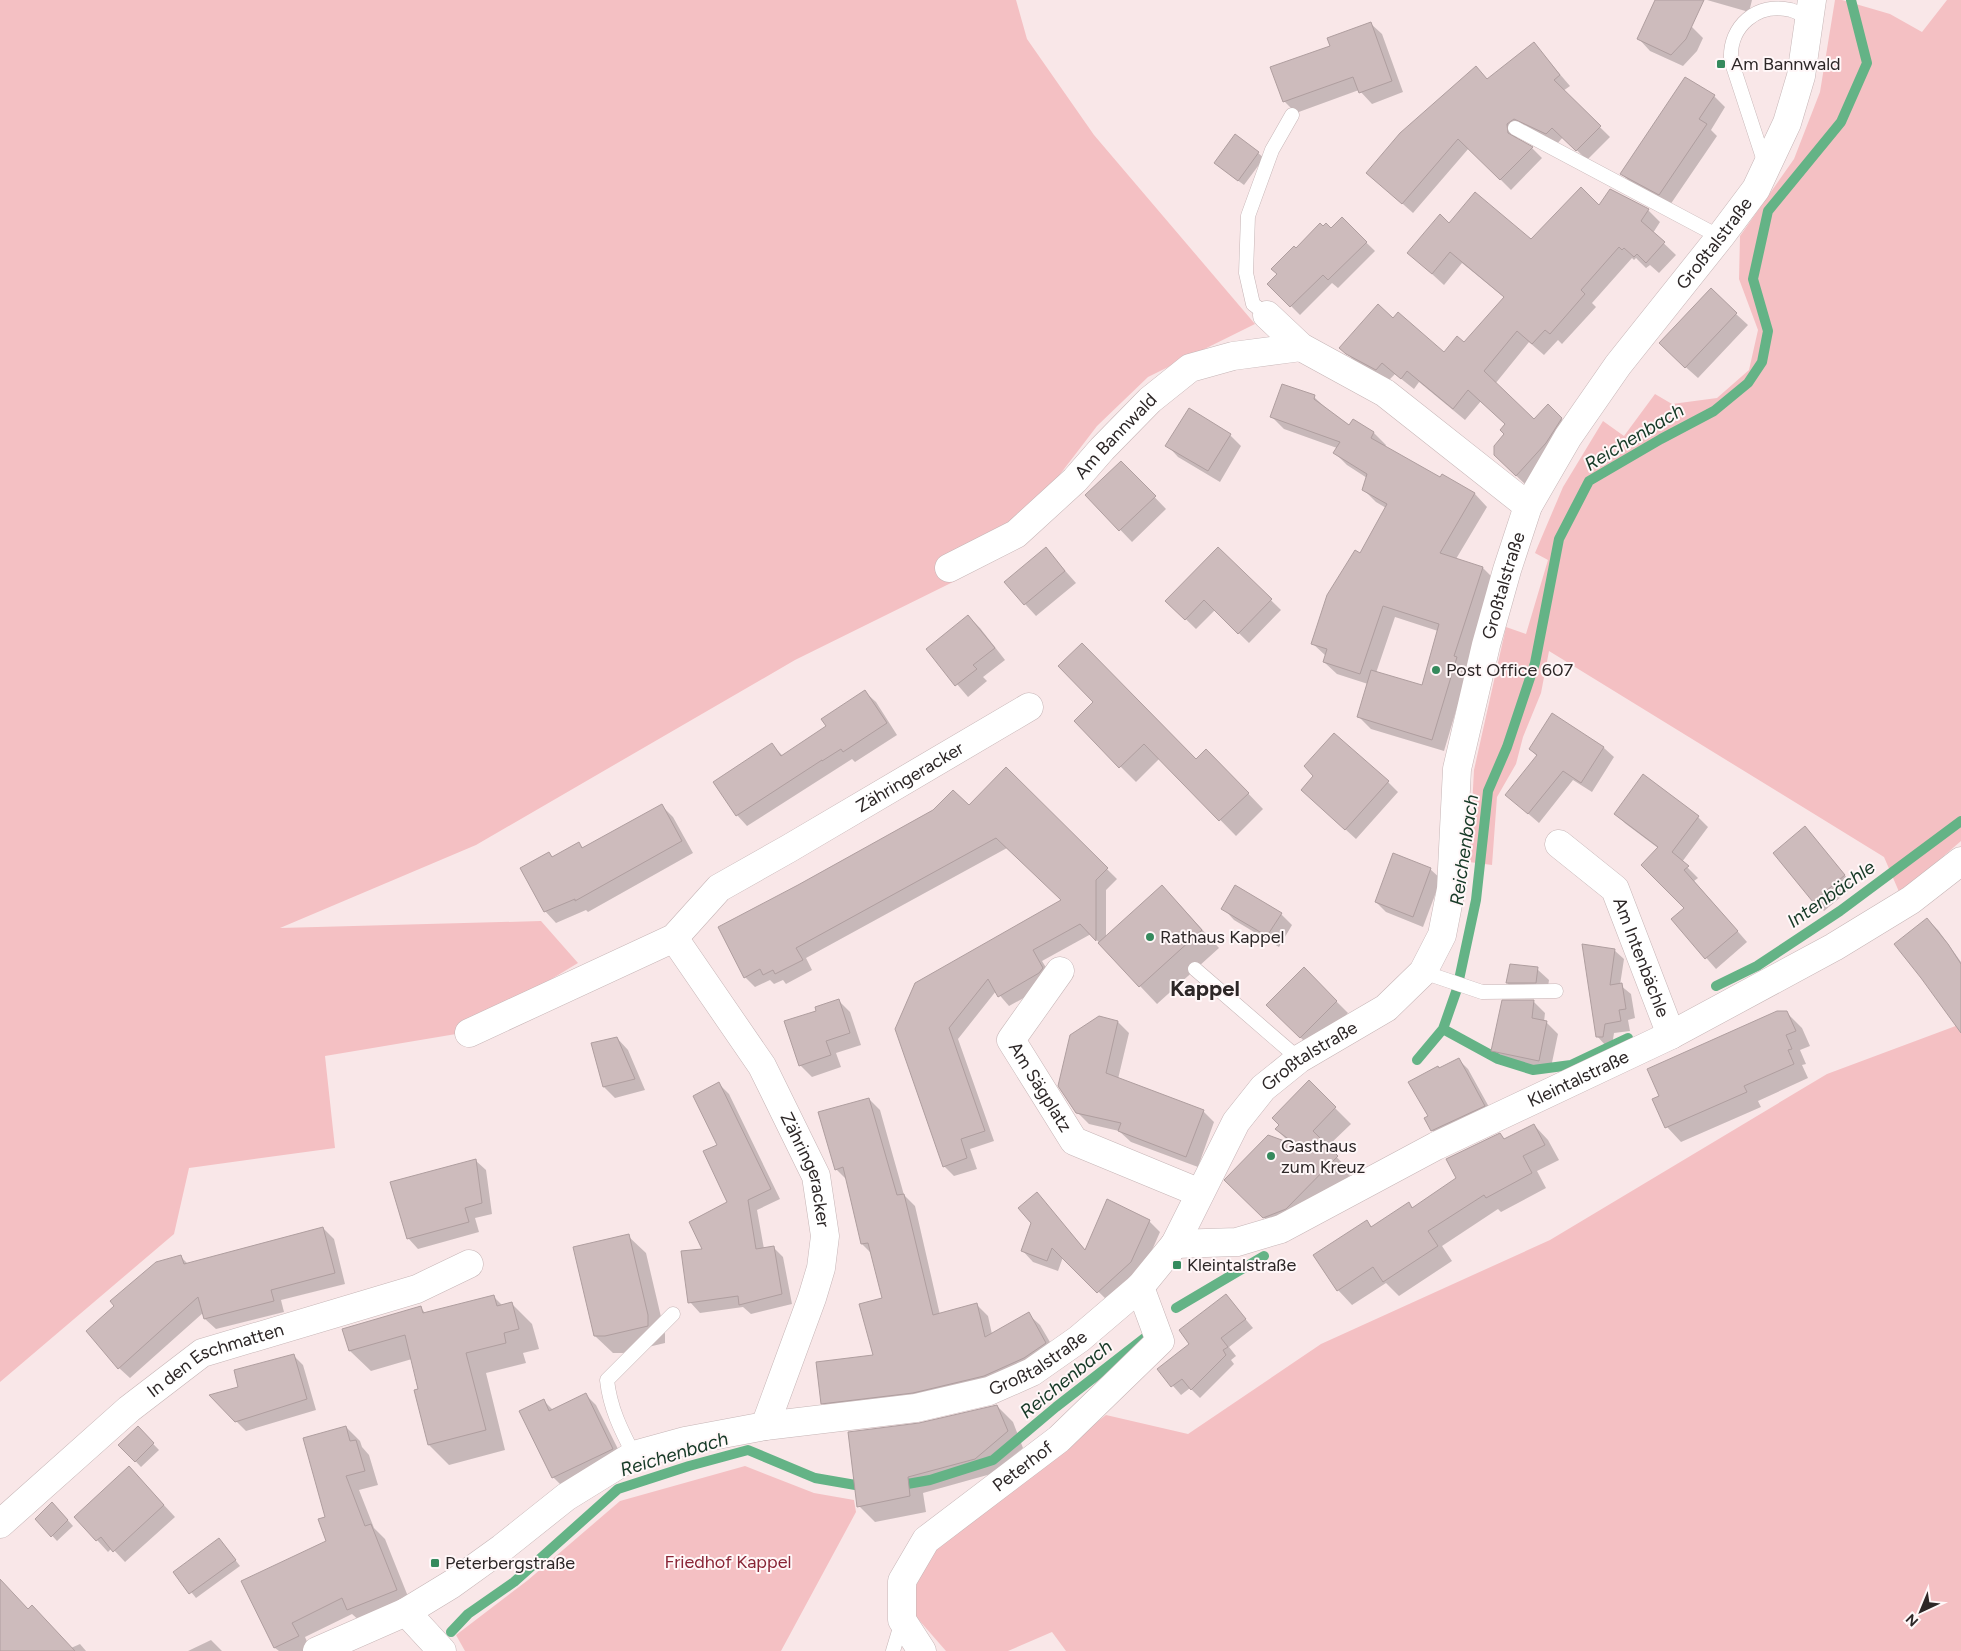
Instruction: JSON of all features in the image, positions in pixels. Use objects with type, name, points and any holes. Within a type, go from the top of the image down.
[{"type":"street","name":"Großtalstraße","points":[[317,1651],[406,1612],[452,1584],[502,1548],[566,1497],[634,1455],[685,1441],[765,1426],[916,1408],[989,1391],[1032,1372],[1079,1339],[1146,1307],[1236,1122],[1263,1088],[1299,1060],[1386,1008],[1423,972],[1442,935],[1451,889],[1457,769],[1486,645],[1507,570],[1528,506],[1568,437],[1618,365],[1720,237],[1756,188],[1787,123],[1801,76],[1811,9]]},
{"type":"street","points":[[1267,315],[1301,347],[1385,393],[1528,506]]},
{"type":"street","name":"Am Bannwald","points":[[949,568],[1016,534],[1075,480],[1102,449],[1150,400],[1190,368],[1233,356],[1301,347]]},
{"type":"street","name":"Zähringeracker","points":[[469,1033],[674,938],[719,888],[1029,707]]},
{"type":"street","name":"Am Intenbächle","points":[[1560,844],[1615,890],[1671,1035]]},
{"type":"street","name":"Kleintalstraße","points":[[1175,1244],[1237,1242],[1281,1229],[1436,1146],[1671,1035],[1834,947],[1910,900],[1961,861]]},
{"type":"street","name":"Zähringeracker","points":[[674,938],[762,1066],[816,1176],[825,1236],[821,1268],[812,1298],[765,1426]]},
{"type":"street","name":"Am Sägplatz","points":[[1060,971],[1011,1040],[1053,1107],[1074,1140],[1200,1194]]},
{"type":"street","name":"In den Eschmatten","points":[[0,1524],[129,1409],[202,1353],[417,1290],[470,1264]]},
{"type":"street","name":"Peterhof","points":[[902,1620],[902,1581],[926,1540],[1059,1439],[1160,1341],[1146,1307]]},
{"type":"street","points":[[406,1612],[435,1643]]},
{"type":"street","points":[[902,1620],[922,1651]]},
{"type":"lane","points":[[1766,168],[1731,60],[1730,50],[1734,36],[1743,22],[1756,14],[1774,10],[1811,9]]},
{"type":"lane","points":[[1267,315],[1253,304],[1246,273],[1248,216],[1272,150],[1292,115]]},
{"type":"lane","points":[[1515,128],[1720,237]]},
{"type":"lane","points":[[1195,969],[1299,1060]]},
{"type":"lane","points":[[1423,972],[1482,992],[1556,991]]},
{"type":"lane","points":[[634,1455],[617,1423],[608,1396],[607,1380],[673,1314]]},
{"type":"lane","points":[[892,1651],[902,1620]]},
{"type":"green space","points":[[0,0],[1016,0],[1027,39],[1094,135],[1255,324],[1148,377],[1097,426],[1048,490],[1011,532],[955,581],[795,660],[476,845],[280,928],[541,921],[578,963],[462,1033],[325,1056],[335,1148],[189,1168],[174,1234],[0,1382]]},
{"type":"green space","points":[[1835,0],[1842,0],[1890,14],[1922,32],[1947,0],[1961,0],[1961,841],[1900,894],[1884,857],[1549,651],[1541,693],[1523,737],[1516,764],[1497,797],[1492,865],[1469,862],[1474,770],[1506,627],[1526,634],[1548,560],[1535,553],[1563,487],[1603,421],[1624,436],[1655,394],[1672,404],[1717,398],[1749,370],[1758,330],[1739,279],[1740,236],[1794,159],[1820,92]]},
{"type":"green space","points":[[1961,1024],[1961,1651],[1066,1651],[1052,1632],[1008,1651],[946,1651],[911,1611],[923,1555],[1106,1415],[1188,1434],[1321,1344],[1550,1240],[1827,1074]]},
{"type":"green space","name":"Friedhof Kappel","points":[[745,1466],[814,1493],[854,1500],[856,1512],[781,1651],[465,1651],[456,1635],[528,1580],[620,1501]]},
{"type":"building","points":[[1655,0],[1704,0],[1686,39],[1671,55],[1637,39]]},
{"type":"building","points":[[1371,22],[1392,81],[1359,93],[1353,77],[1283,102],[1270,67],[1330,46],[1327,38]]},
{"type":"building","points":[[1534,42],[1560,75],[1554,80],[1601,126],[1576,151],[1552,128],[1546,134],[1514,119],[1507,124],[1508,133],[1533,147],[1500,180],[1458,139],[1402,204],[1366,173],[1400,133],[1476,66],[1487,79]]},
{"type":"building","points":[[1685,77],[1715,95],[1699,119],[1707,124],[1659,195],[1620,174]]},
{"type":"building","points":[[1235,134],[1259,152],[1238,181],[1214,163]]},
{"type":"building","points":[[1581,187],[1599,205],[1610,189],[1649,209],[1641,221],[1665,242],[1646,263],[1637,254],[1634,257],[1624,248],[1622,250],[1619,247],[1581,290],[1585,294],[1550,334],[1545,330],[1532,344],[1517,331],[1484,371],[1534,419],[1548,404],[1562,418],[1546,443],[1516,476],[1494,455],[1494,446],[1504,434],[1500,430],[1505,424],[1468,390],[1453,409],[1407,371],[1401,379],[1382,363],[1376,370],[1346,354],[1339,348],[1378,304],[1393,318],[1398,312],[1444,352],[1457,336],[1464,342],[1504,297],[1450,252],[1432,274],[1407,253],[1440,214],[1449,223],[1475,192],[1531,239]]},
{"type":"building","points":[[1342,217],[1367,242],[1328,280],[1323,275],[1290,307],[1267,284],[1277,274],[1271,269],[1294,246],[1296,248],[1320,223],[1323,226],[1326,223],[1331,228]]},
{"type":"building","points":[[1711,288],[1737,313],[1685,368],[1659,343]]},
{"type":"building","points":[[1282,384],[1315,395],[1314,399],[1349,425],[1353,419],[1374,432],[1371,438],[1440,477],[1442,474],[1475,493],[1440,553],[1483,567],[1454,656],[1457,657],[1432,740],[1357,717],[1371,670],[1422,685],[1439,624],[1383,606],[1360,674],[1323,662],[1327,649],[1311,644],[1327,595],[1355,550],[1360,553],[1387,504],[1362,490],[1367,474],[1333,453],[1340,442],[1270,417]]},
{"type":"building","points":[[1189,408],[1231,434],[1208,471],[1165,446]]},
{"type":"building","points":[[1121,461],[1156,496],[1119,531],[1085,495]]},
{"type":"building","points":[[1046,547],[1065,571],[1024,605],[1004,582]]},
{"type":"building","points":[[1218,547],[1272,599],[1238,634],[1204,600],[1185,620],[1165,601]]},
{"type":"building","points":[[968,615],[995,648],[973,665],[977,669],[955,686],[926,649]]},
{"type":"building","points":[[1082,643],[1196,759],[1206,749],[1249,793],[1219,821],[1144,744],[1119,768],[1074,721],[1093,702],[1058,666]]},
{"type":"building","points":[[865,690],[887,723],[843,752],[841,749],[822,760],[736,816],[713,782],[772,743],[781,756],[826,726],[821,719]]},
{"type":"building","points":[[1552,713],[1604,747],[1581,783],[1563,771],[1528,814],[1505,795],[1537,755],[1529,749]]},
{"type":"building","points":[[1334,733],[1389,781],[1345,830],[1301,790],[1313,776],[1304,766]]},
{"type":"building","points":[[1006,767],[1108,868],[1096,880],[1096,941],[1080,924],[1033,950],[1043,968],[1039,973],[998,997],[988,979],[949,1028],[985,1131],[961,1139],[967,1158],[943,1167],[895,1029],[915,983],[1061,900],[996,838],[796,948],[803,960],[775,974],[773,970],[763,975],[760,969],[744,978],[718,927],[933,810],[953,790],[969,805]]},
{"type":"building","points":[[1643,774],[1699,816],[1672,852],[1689,866],[1684,870],[1738,931],[1705,959],[1671,919],[1684,908],[1641,865],[1658,847],[1614,814]]},
{"type":"building","points":[[662,804],[682,841],[575,901],[575,899],[544,912],[520,868],[549,852],[552,857],[579,842],[582,848]]},
{"type":"building","points":[[1805,826],[1845,875],[1813,902],[1773,853]]},
{"type":"building","points":[[1393,853],[1431,868],[1413,917],[1375,902]]},
{"type":"building","name":"Rathaus Kappel","points":[[1162,885],[1202,930],[1139,987],[1098,943]]},
{"type":"building","points":[[1235,885],[1282,913],[1267,936],[1221,909]]},
{"type":"building","points":[[1927,918],[1961,964],[1961,1033],[1894,944]]},
{"type":"building","points":[[1582,944],[1615,949],[1610,985],[1622,983],[1626,1009],[1619,1010],[1621,1021],[1605,1024],[1603,1037],[1596,1037]]},
{"type":"building","points":[[1510,964],[1538,967],[1536,983],[1506,983]]},
{"type":"building","points":[[1304,967],[1337,1001],[1300,1038],[1266,1005]]},
{"type":"building","points":[[839,999],[850,1033],[826,1041],[831,1055],[799,1066],[784,1021],[816,1011],[815,1007]]},
{"type":"building","points":[[1502,1000],[1534,1000],[1532,1018],[1547,1021],[1539,1061],[1491,1051]]},
{"type":"building","points":[[1777,1011],[1787,1011],[1796,1031],[1786,1035],[1792,1049],[1788,1050],[1794,1064],[1744,1086],[1747,1092],[1665,1128],[1652,1099],[1659,1096],[1647,1069]]},
{"type":"building","points":[[1099,1016],[1118,1021],[1106,1073],[1204,1110],[1186,1157],[1118,1131],[1121,1123],[1076,1113],[1058,1086],[1070,1035]]},
{"type":"building","points":[[617,1037],[635,1079],[603,1087],[591,1043]]},
{"type":"building","points":[[1459,1058],[1485,1106],[1431,1131],[1424,1118],[1428,1116],[1408,1082],[1438,1066],[1439,1068]]},
{"type":"building","points":[[1309,1080],[1336,1107],[1313,1131],[1338,1156],[1286,1209],[1263,1218],[1224,1180],[1268,1135],[1290,1143],[1291,1141],[1275,1129],[1279,1125],[1272,1118]]},
{"type":"building","points":[[719,1082],[771,1189],[748,1200],[756,1249],[774,1246],[782,1294],[739,1305],[738,1296],[688,1303],[681,1251],[702,1249],[689,1222],[727,1202],[703,1151],[717,1145],[693,1096]]},
{"type":"building","points":[[869,1098],[897,1195],[904,1194],[933,1315],[977,1303],[985,1337],[1029,1312],[1046,1343],[1024,1358],[984,1376],[913,1393],[821,1404],[816,1362],[873,1355],[859,1304],[882,1298],[868,1243],[861,1244],[843,1167],[835,1170],[818,1112]]},
{"type":"building","points":[[1534,1124],[1545,1145],[1523,1156],[1532,1173],[1486,1198],[1484,1195],[1428,1231],[1438,1246],[1383,1282],[1373,1267],[1337,1291],[1313,1255],[1367,1220],[1371,1227],[1409,1202],[1412,1208],[1456,1178],[1446,1159],[1500,1133],[1504,1139]]},
{"type":"building","points":[[476,1159],[482,1203],[465,1208],[469,1222],[407,1239],[390,1182]]},
{"type":"building","points":[[1037,1192],[1085,1250],[1107,1199],[1150,1220],[1131,1262],[1097,1293],[1052,1248],[1047,1261],[1021,1251],[1031,1223],[1018,1208]]},
{"type":"building","points":[[323,1227],[335,1273],[271,1290],[274,1301],[204,1319],[198,1297],[118,1369],[86,1331],[114,1306],[110,1301],[156,1262],[181,1255],[184,1264]]},
{"type":"building","points":[[629,1234],[648,1315],[648,1326],[605,1336],[594,1336],[573,1247]]},
{"type":"building","points":[[1226,1294],[1246,1319],[1221,1338],[1228,1347],[1223,1350],[1226,1355],[1191,1390],[1182,1379],[1171,1387],[1157,1369],[1189,1344],[1179,1330]]},
{"type":"building","points":[[494,1295],[497,1306],[512,1302],[519,1329],[504,1333],[506,1343],[466,1353],[486,1430],[428,1445],[414,1390],[418,1389],[405,1335],[349,1351],[342,1329],[421,1306],[423,1313]]},
{"type":"building","points":[[294,1354],[307,1399],[235,1422],[209,1395],[238,1387],[234,1370]]},
{"type":"building","points":[[586,1393],[613,1449],[552,1478],[519,1411],[544,1399],[549,1411]]},
{"type":"building","points":[[997,1405],[1008,1431],[975,1459],[908,1477],[910,1496],[857,1507],[848,1432],[919,1423]]},
{"type":"building","points":[[138,1426],[154,1443],[135,1462],[118,1445]]},
{"type":"building","points":[[346,1426],[350,1441],[356,1440],[365,1471],[346,1476],[365,1526],[371,1524],[397,1590],[347,1610],[342,1598],[292,1623],[299,1636],[274,1648],[241,1581],[326,1541],[318,1519],[325,1517],[303,1438]]},
{"type":"building","points":[[129,1466],[164,1505],[113,1552],[101,1537],[96,1541],[74,1517]]},
{"type":"building","points":[[52,1502],[68,1520],[51,1537],[35,1519]]},
{"type":"building","points":[[219,1538],[236,1560],[189,1594],[173,1572]]},
{"type":"building","points":[[0,1579],[28,1609],[32,1605],[75,1651],[0,1651]]},
{"type":"waterway","name":"Reichenbach","points":[[1417,1060],[1443,1029],[1457,989],[1476,900],[1488,791],[1507,747],[1535,663],[1559,539],[1589,481],[1714,411],[1748,383],[1762,362],[1768,331],[1753,279],[1768,211],[1841,122],[1867,63],[1851,0]]},
{"type":"waterway","name":"Intenbächle","points":[[1716,986],[1757,966],[1840,911],[1961,821]]},
{"type":"waterway","name":"Intenbächle","points":[[1443,1029],[1498,1059],[1533,1070],[1571,1065],[1628,1038]]},
{"type":"waterway","name":"Reichenbach","points":[[1176,1308],[1264,1256]]},
{"type":"waterway","name":"Reichenbach","points":[[896,1486],[930,1480],[993,1460],[1056,1407],[1146,1337]]},
{"type":"waterway","name":"Reichenbach","points":[[451,1632],[468,1614],[514,1582],[618,1489],[689,1466],[748,1450],[815,1478],[867,1487]]},
{"type":"place","name":"Am Bannwald","points":[[1721,64]]},
{"type":"place","name":"Post Office 607","points":[[1436,670]]},
{"type":"place","name":"Rathaus Kappel","points":[[1150,937]]},
{"type":"place","name":"Gasthaus zum Kreuz","points":[[1271,1156]]},
{"type":"place","name":"Kleintalstraße","points":[[1177,1265]]},
{"type":"place","name":"Peterbergstraße","points":[[435,1563]]},
{"type":"district","name":"Kappel","points":[[1205,988]]}]
